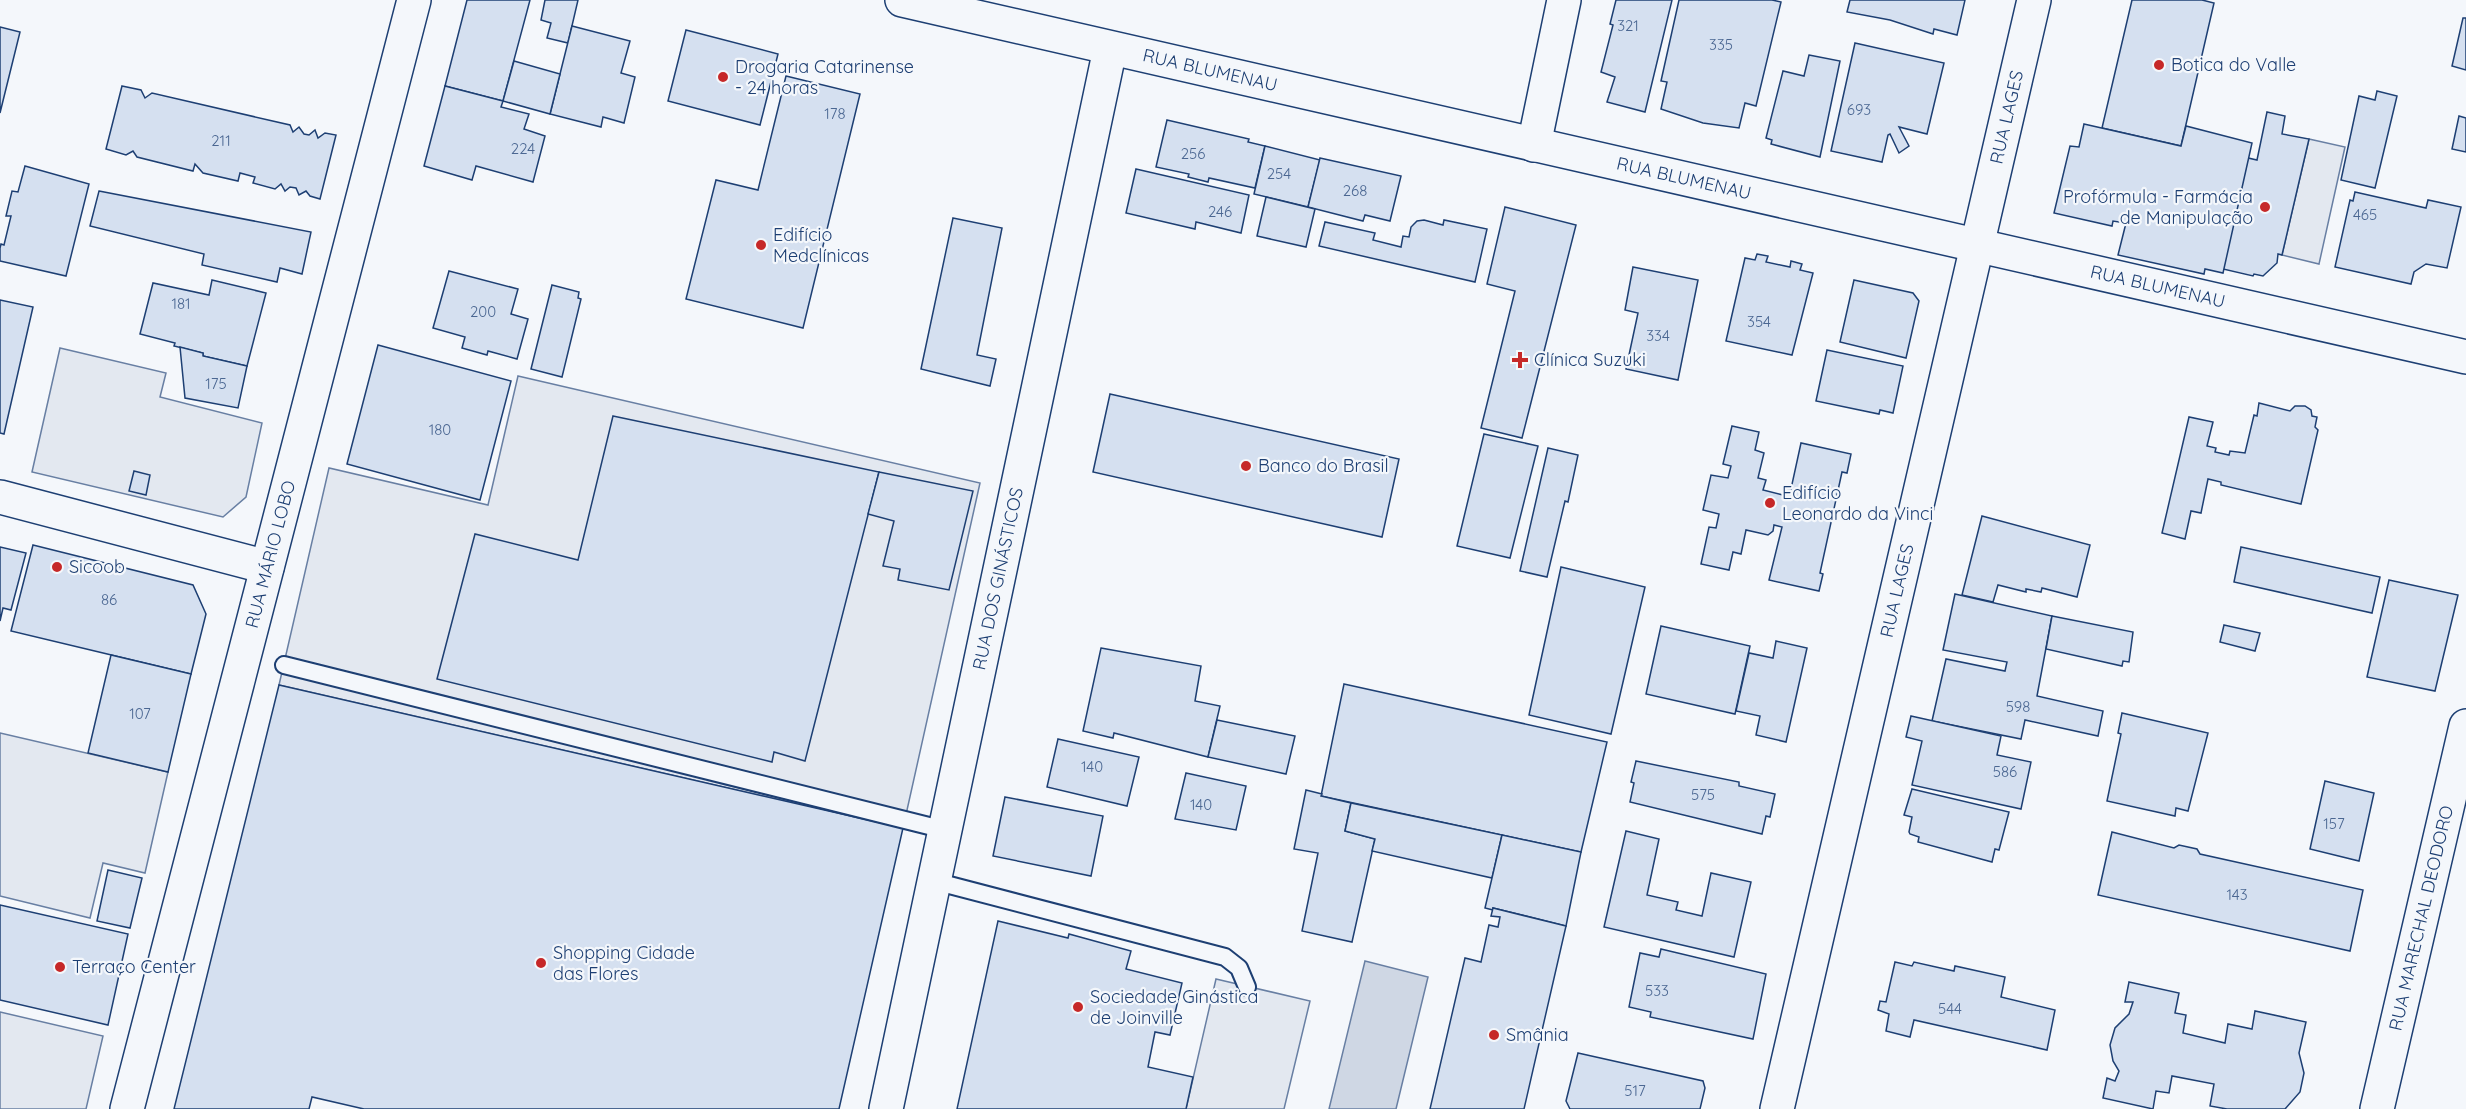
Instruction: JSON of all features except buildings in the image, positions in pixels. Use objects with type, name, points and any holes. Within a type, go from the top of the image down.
[{"type":"main road","name":"RUA MÁRIO LOBO","points":[[127,1109],[414,0]]},
{"type":"main road","name":"RUA BLUMENAU","points":[[902,0],[2466,357]]},
{"type":"main road","points":[[1534,145],[1564,0]]},
{"type":"main road","name":"RUA LAGES","points":[[1777,1109],[2034,0]]},
{"type":"main road","name":"RUA DOS GINÁSTICOS","points":[[886,1109],[1110,49]]},
{"type":"main road","points":[[0,497],[267,567]]},
{"type":"main road","name":"RUA MARECHAL DEODORO","points":[[2377,1109],[2466,726]]},
{"type":"lane","points":[[284,665],[945,830]]},
{"type":"lane","points":[[934,881],[1225,957],[1239,968],[1246,987]]},
{"type":"shaded area","points":[[2309,139],[2345,147],[2319,264],[2282,255]]},
{"type":"shaded area","points":[[60,348],[166,373],[160,397],[262,423],[246,497],[223,517],[32,472]]},
{"type":"shaded area","points":[[518,376],[980,483],[903,828],[279,685],[329,468],[488,505]]},
{"type":"shaded area","points":[[0,733],[168,772],[145,873],[103,863],[90,918],[0,896]]},
{"type":"shaded area","points":[[1365,961],[1428,977],[1396,1109],[1329,1109]]},
{"type":"shaded area","points":[[1216,979],[1310,1001],[1284,1109],[1186,1109]]},
{"type":"shaded area","points":[[0,1012],[103,1036],[86,1109],[0,1109]]},
{"type":"place","name":"Botica do Valle","points":[[2159,65]]},
{"type":"place","name":"Drogaria Catarinense - 24 horas","points":[[723,77]]},
{"type":"place","name":"Profórmula - Farmácia de Manipulação","points":[[2265,207]]},
{"type":"place","name":"Edifício Medclínicas","points":[[761,245]]},
{"type":"place","name":"Clínica Suzuki","points":[[1520,360]]},
{"type":"place","name":"Banco do Brasil","points":[[1246,466]]},
{"type":"place","name":"Edifício Leonardo da Vinci","points":[[1770,503]]},
{"type":"place","name":"Sicoob","points":[[57,567]]},
{"type":"place","name":"Shopping Cidade das Flores","points":[[541,963]]},
{"type":"place","name":"Terraço Center","points":[[60,967]]},
{"type":"place","name":"Sociedade Ginástica de Joinville","points":[[1078,1007]]},
{"type":"place","name":"Smânia","points":[[1494,1035]]}]
